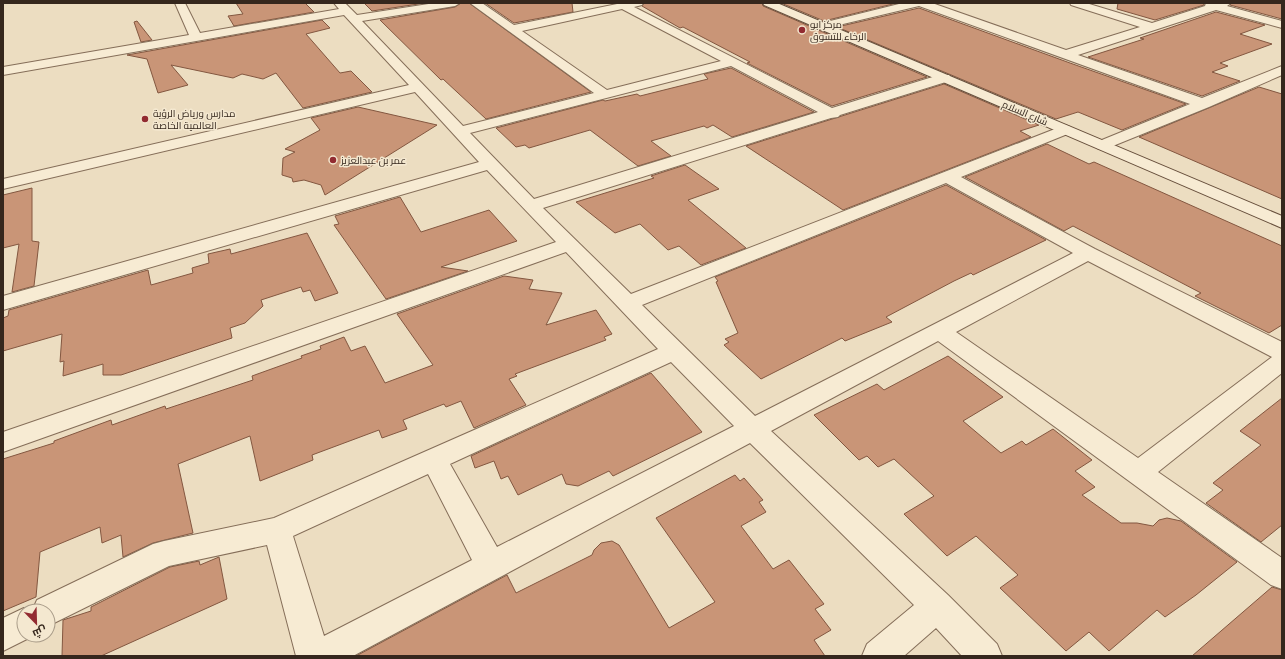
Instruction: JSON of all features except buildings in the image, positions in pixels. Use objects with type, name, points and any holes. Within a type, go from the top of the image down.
[{"type":"street","points":[[180,3],[196,37]]},
{"type":"street","points":[[3,71],[347,11],[455,3]]},
{"type":"street","points":[[475,3],[604,94]]},
{"type":"street","points":[[513,29],[639,3]]},
{"type":"street","name":"شارع السلام","points":[[768,3],[1282,223]]},
{"type":"street","points":[[822,26],[916,3]]},
{"type":"street","points":[[922,3],[1204,104]]},
{"type":"street","points":[[1075,3],[1152,26]]},
{"type":"street","points":[[1202,3],[1221,5],[1282,25]]},
{"type":"street","points":[[1067,54],[1221,5]]},
{"type":"street","points":[[624,6],[832,114]]},
{"type":"street","points":[[347,11],[490,164],[533,205],[753,430],[937,606],[985,656]]},
{"type":"street","points":[[460,131],[732,62]]},
{"type":"street","points":[[1103,146],[1282,70]]},
{"type":"street","points":[[533,205],[832,114],[944,78]]},
{"type":"street","points":[[3,184],[418,87]]},
{"type":"street","points":[[628,303],[1065,130]]},
{"type":"street","points":[[3,303],[490,164]]},
{"type":"street","points":[[946,176],[1088,253],[1282,352]]},
{"type":"street","points":[[3,442],[570,244]]},
{"type":"street","points":[[319,656],[491,565],[753,430],[1088,253]]},
{"type":"street","points":[[939,331],[1282,574]]},
{"type":"street","points":[[56,607],[164,554],[277,530],[674,350]]},
{"type":"street","points":[[1138,473],[1282,361]]},
{"type":"street","points":[[434,459],[491,565]]},
{"type":"street","points":[[277,530],[313,656]]},
{"type":"street","points":[[879,656],[937,606]]},
{"type":"street","points":[[3,635],[16,628]]},
{"type":"place","name":"مركز ابو الرخاء للتسوق","points":[[802,30]]},
{"type":"place","name":"مدارس ورياض الرؤية العالمية الخاصة","points":[[145,119]]},
{"type":"place","name":"عمر بن عبدالعزيز","points":[[333,160]]}]
